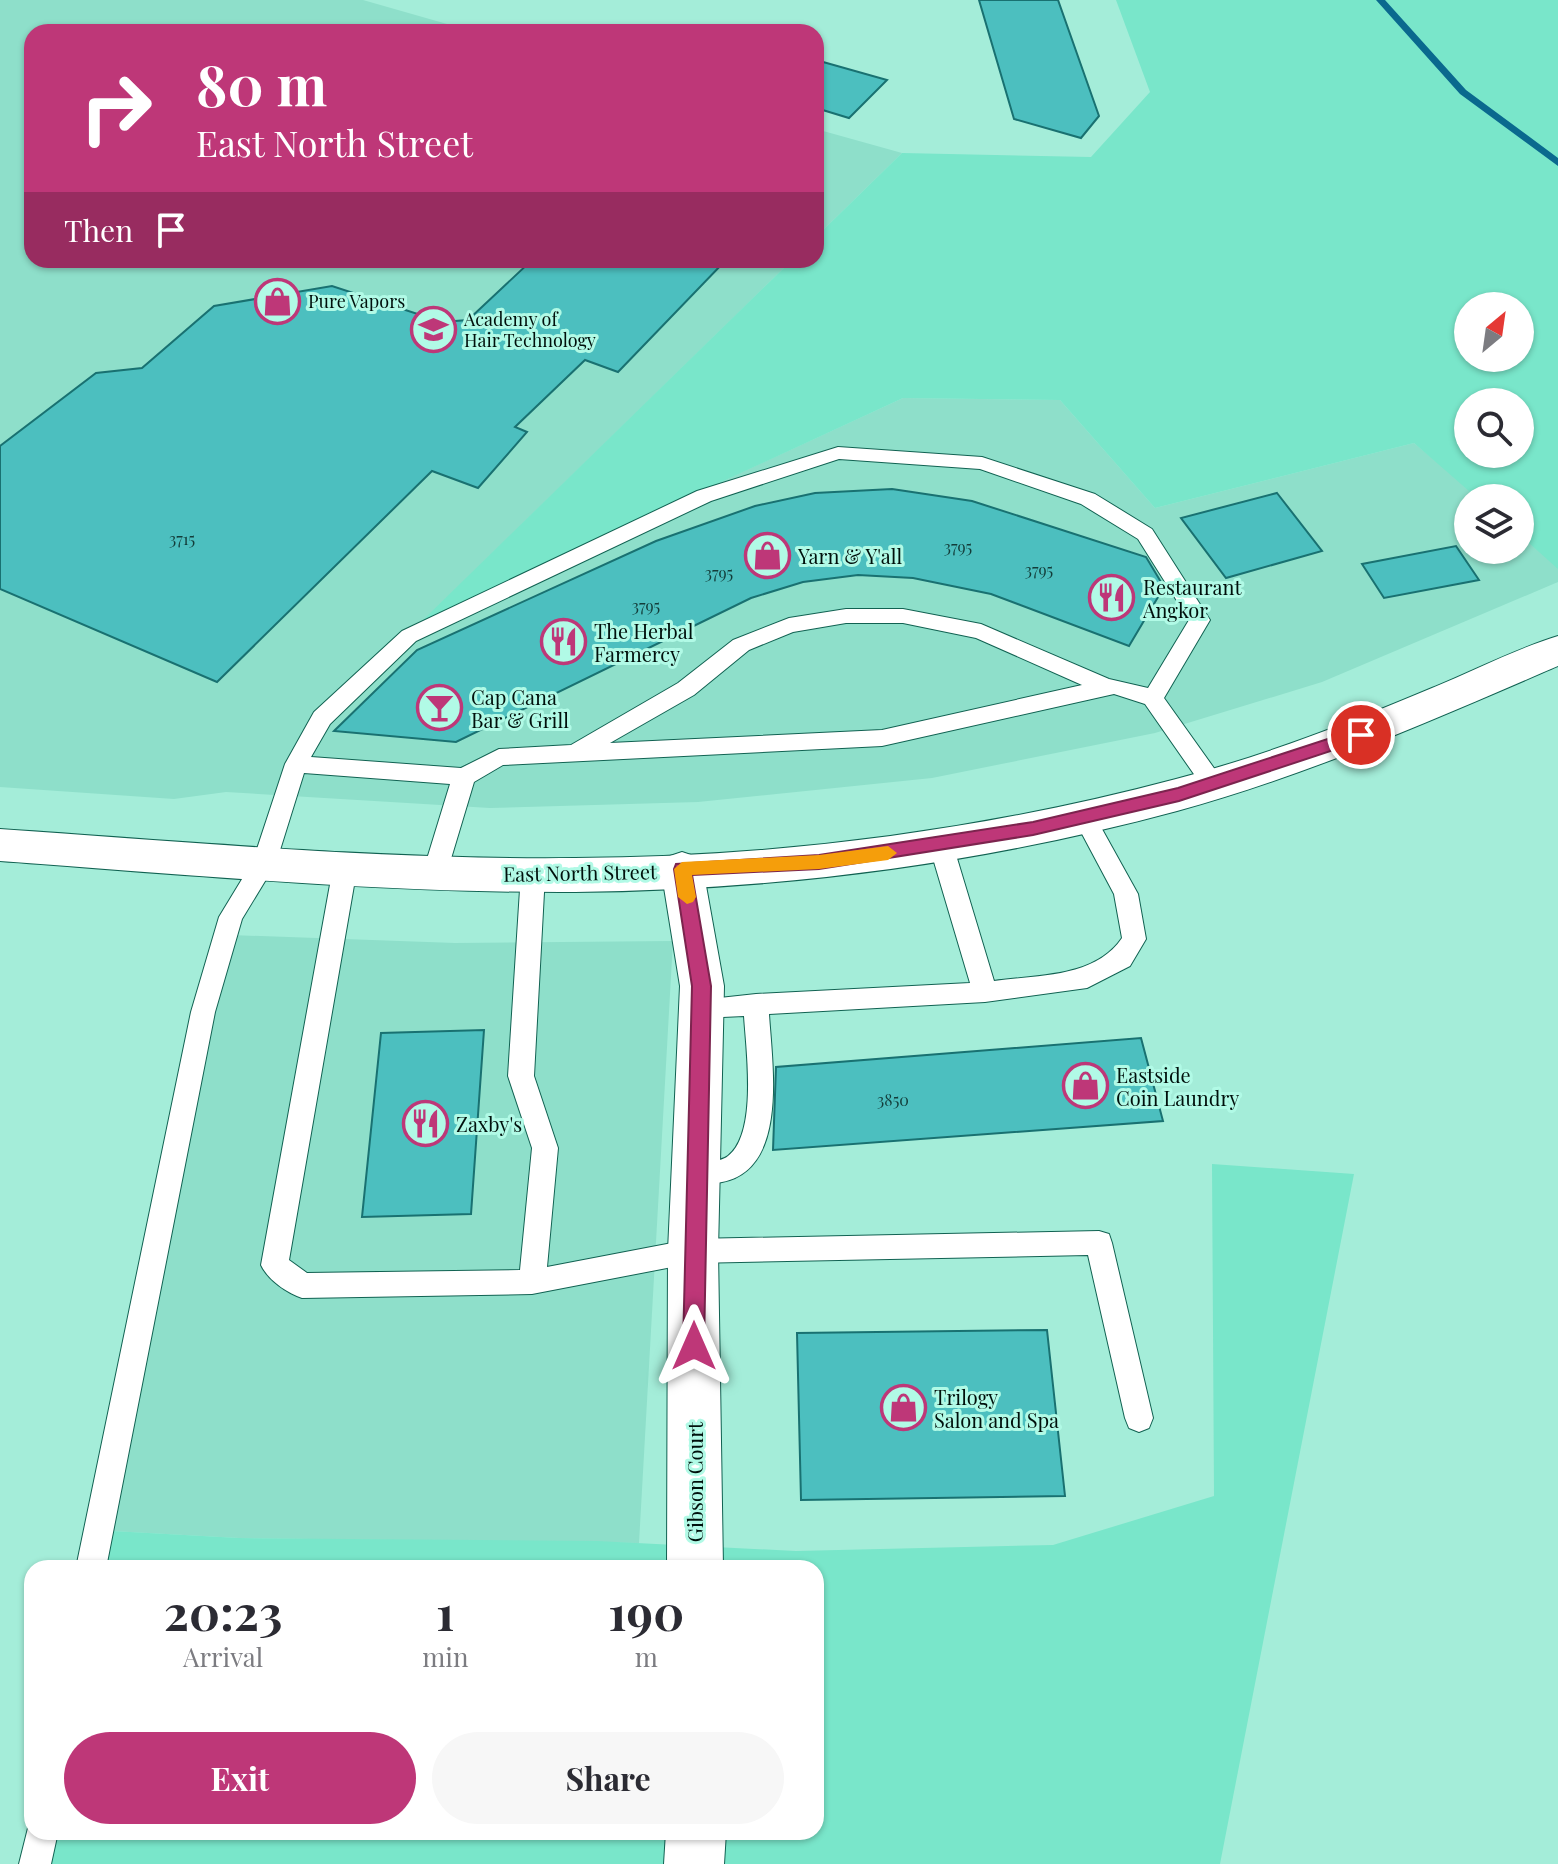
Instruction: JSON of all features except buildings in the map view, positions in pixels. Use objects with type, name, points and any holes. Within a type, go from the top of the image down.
[{"type":"main road","name":"East North Street","points":[[0,845],[435,872],[533,874],[819,862],[941,845],[1084,817],[1213,784],[1361,735],[1558,650]]},
{"type":"main road","name":"Gibson Court","points":[[682,869],[702,986],[693,1251],[695,1560]]},
{"type":"main road","points":[[694,1864],[696,1840]]},
{"type":"lane","points":[[93,1560],[203,1012],[231,917],[264,863],[296,764],[322,718],[409,636],[704,496],[838,453],[982,463],[1088,499],[1145,534],[1200,620],[1153,698]]},
{"type":"lane","points":[[573,754],[686,689],[741,645],[789,625],[846,616],[903,616],[981,631],[1106,687]]},
{"type":"lane","points":[[296,764],[464,777],[499,757],[882,738],[1114,686],[1153,698],[1213,784]]},
{"type":"lane","points":[[435,872],[464,777]]},
{"type":"lane","points":[[701,1008],[985,992],[1087,978],[1121,959],[1134,939],[1126,894],[1084,817]]},
{"type":"lane","points":[[941,845],[985,992]]},
{"type":"lane","points":[[345,868],[275,1265],[302,1286],[532,1282],[693,1251],[1099,1243],[1139,1418]]},
{"type":"lane","points":[[532,1282],[545,1148],[521,1076],[533,874]]},
{"type":"lane","points":[[695,1174],[736,1166],[750,1150],[759,1129],[756,1004]]},
{"type":"lane","points":[[35,1864],[40,1840]]},
{"type":"shaded area","points":[[0,0],[363,0],[447,24],[24,24],[24,268],[784,268],[426,618],[903,398],[1060,400],[1155,508],[1414,443],[1463,484],[1454,484],[1454,564],[1534,564],[1534,543],[1558,563],[1558,582],[1322,682],[1155,733],[932,778],[698,802],[490,808],[226,792],[174,799],[0,787]]},
{"type":"shaded area","points":[[1116,0],[1558,0],[1558,569],[1534,548],[1534,484],[1461,484],[1414,443],[1155,508],[1060,400],[903,398],[423,620],[784,268],[824,268],[824,229],[902,153],[1091,157],[1150,92]]},
{"type":"shaded area","points":[[824,131],[902,153],[824,229]]},
{"type":"shaded area","points":[[231,935],[455,943],[673,941],[639,1543],[239,1538],[112,1531]]},
{"type":"shaded area","points":[[1212,1164],[1354,1174],[1220,1864],[47,1864],[52,1840],[824,1840],[824,1560],[107,1560],[112,1531],[239,1538],[597,1541],[796,1551],[1053,1545],[1214,1496]]},
{"type":"waterway","points":[[1380,0],[1463,92],[1558,163]]},
{"type":"slow traffic","points":[[687,897],[682,869],[819,862],[888,853]]},
{"type":"place","name":"Pure Vapors","points":[[277,301]]},
{"type":"place","name":"Academy of Hair Technology","points":[[433,329]]},
{"type":"place","name":"Yarn & Y'all","points":[[767,555]]},
{"type":"place","name":"Restaurant Angkor","points":[[1112,598]]},
{"type":"place","name":"The Herbal Farmercy","points":[[563,642]]},
{"type":"place","name":"Cap Cana Bar & Grill","points":[[440,707]]},
{"type":"place","name":"Eastside Coin Laundry","points":[[1085,1086]]},
{"type":"place","name":"Zaxby's","points":[[425,1123]]},
{"type":"place","name":"Trilogy Salon and Spa","points":[[903,1407]]},
{"type":"route","points":[[694,1346],[693,1251],[702,986],[682,869],[819,862],[926,848],[1033,829],[1179,794],[1296,759],[1361,735]]}]
